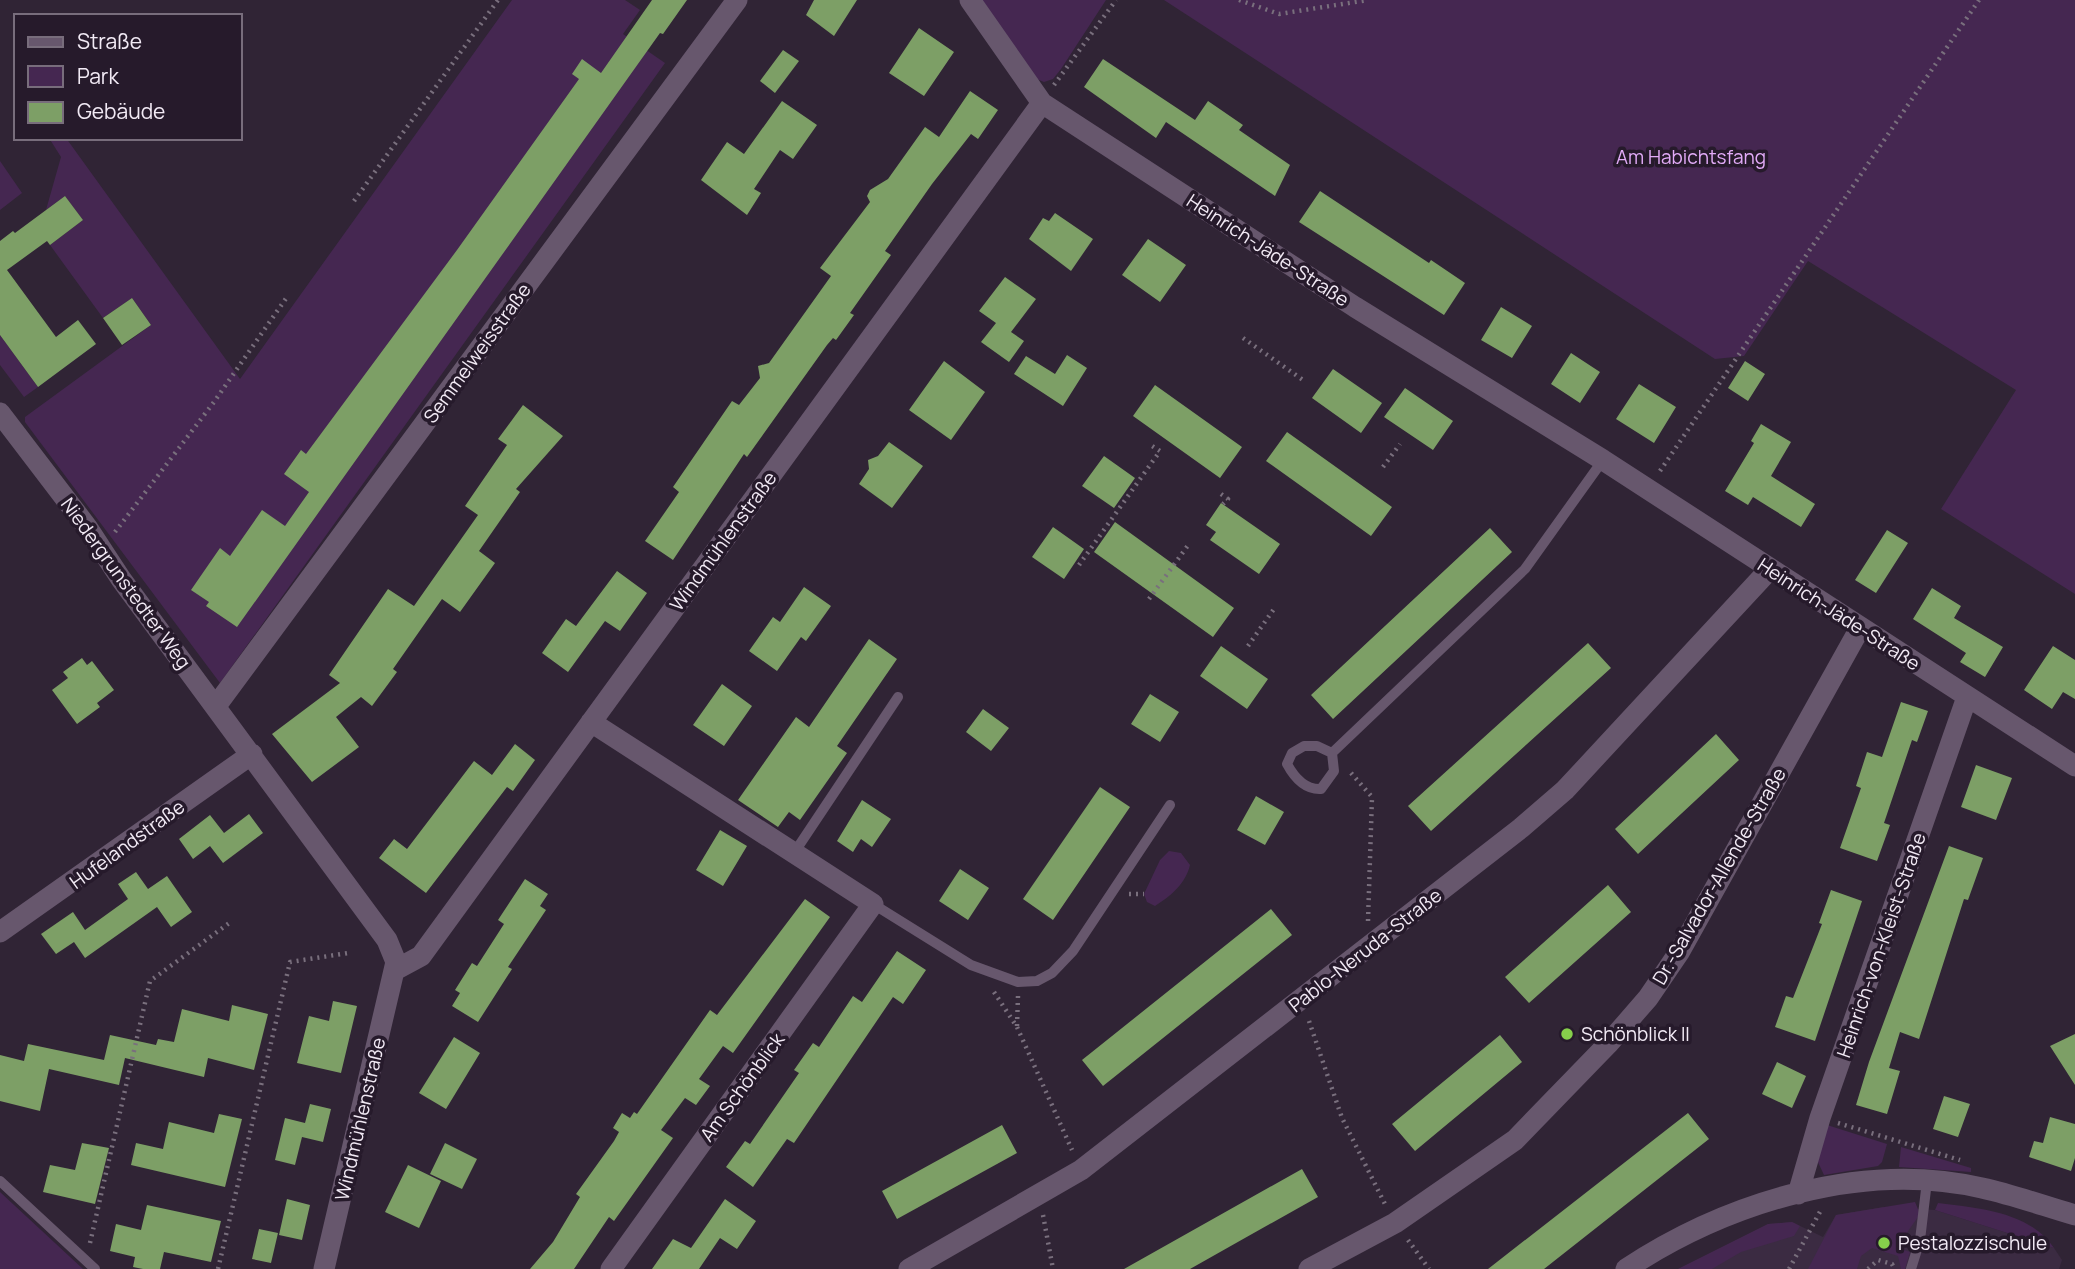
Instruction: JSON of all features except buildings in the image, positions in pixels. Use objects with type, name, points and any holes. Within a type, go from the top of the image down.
[{"type":"street","name":"Semmelweisstraße","points":[[216,706],[737,0]]},
{"type":"street","name":"Heinrich-Jäde-Straße","points":[[970,0],[1042,103],[1355,307],[1603,460],[2075,766]]},
{"type":"street","name":"Windmühlenstraße","points":[[324,1269],[395,970],[421,956],[1042,103]]},
{"type":"street","name":"Niedergrunstedter Weg","points":[[0,413],[252,754]]},
{"type":"street","name":"Pablo-Neruda-Straße","points":[[909,1269],[1081,1170],[1367,950],[1565,790],[1770,569]]},
{"type":"street","name":"Dr.-Salvador-Allende-Straße","points":[[1309,1269],[1399,1229],[1515,1140],[1608,1044],[1648,998],[1717,887],[1860,628]]},
{"type":"street","name":"Heinrich-von-Kleist-Straße","points":[[1798,1194],[1821,1118],[1967,697]]},
{"type":"street","points":[[591,722],[873,904]]},
{"type":"street","points":[[252,754],[387,940],[396,962],[395,970]]},
{"type":"street","name":"Hufelandstraße","points":[[0,932],[252,754]]},
{"type":"street","name":"Am Schönblick","points":[[611,1269],[873,904]]},
{"type":"street","points":[[1626,1269],[1667,1242],[1735,1213],[1834,1186],[1927,1181],[1981,1188],[2075,1216]]},
{"type":"lane","points":[[1332,753],[1525,569],[1603,460]]},
{"type":"lane","points":[[794,853],[898,697]]},
{"type":"lane","points":[[1304,746],[1317,746],[1332,753],[1334,771],[1321,789],[1313,789],[1303,784],[1287,764],[1292,754],[1304,746]]},
{"type":"lane","points":[[873,904],[971,965],[1018,982],[1037,981],[1052,973],[1073,951],[1170,805]]},
{"type":"lane","points":[[0,1181],[95,1269]]},
{"type":"lane","points":[[1911,1269],[1920,1240],[1927,1181]]},
{"type":"path","points":[[354,201],[498,0]]},
{"type":"path","points":[[1042,103],[1116,0]]},
{"type":"path","points":[[1239,0],[1279,13],[1368,0]]},
{"type":"path","points":[[1647,489],[1979,0]]},
{"type":"path","points":[[102,550],[214,402],[287,297]]},
{"type":"path","points":[[1243,338],[1303,380]]},
{"type":"path","points":[[1383,467],[1400,444]]},
{"type":"path","points":[[1079,565],[1160,451],[1152,446]]},
{"type":"path","points":[[1221,494],[1228,499],[1223,504]]},
{"type":"path","points":[[1149,599],[1189,544]]},
{"type":"path","points":[[1248,646],[1276,606]]},
{"type":"path","points":[[1332,753],[1372,797],[1367,950]]},
{"type":"path","points":[[86,1261],[150,981],[232,921]]},
{"type":"path","points":[[218,1269],[290,962],[348,953]]},
{"type":"path","points":[[971,965],[1002,1001],[1017,1027],[1070,1146]]},
{"type":"path","points":[[1017,998],[1017,1027]]},
{"type":"path","points":[[1301,1000],[1342,1118],[1399,1229],[1429,1269]]},
{"type":"path","points":[[1821,1118],[1962,1161]]},
{"type":"path","points":[[1789,1269],[1834,1186]]},
{"type":"path","points":[[1044,1224],[1053,1269]]},
{"type":"path","points":[[1868,1269],[1878,1260],[1892,1264],[1894,1269]]},
{"type":"shaded area","name":"Pestalozzischule","points":[[1884,1207],[1935,1210],[2054,1248],[2062,1260],[2059,1269],[1678,1269],[1768,1224],[1792,1222],[1823,1237],[1836,1215]]},
{"type":"green space","points":[[512,0],[625,0],[640,10],[623,34],[665,63],[220,683],[25,422],[25,417],[151,325],[132,298],[103,318],[50,245],[83,220],[65,196],[46,210],[61,157],[50,140],[67,140],[240,379]]},
{"type":"green space","points":[[982,0],[1106,0],[1061,69],[1053,79],[1044,82],[1034,78]]},
{"type":"green space","name":"Am Habichtsfang","points":[[1164,0],[2075,0],[2075,594],[1941,509],[2016,390],[1808,261],[1744,356],[1715,359]]},
{"type":"green space","points":[[0,161],[22,193],[0,210]]},
{"type":"green space","points":[[0,335],[38,387],[24,397],[0,365]]},
{"type":"green space","points":[[1169,851],[1181,853],[1190,865],[1177,888],[1155,906],[1147,902],[1144,894],[1160,860]]},
{"type":"green space","points":[[1827,1125],[1887,1144],[1882,1162],[1878,1166],[1824,1175],[1816,1158]]},
{"type":"green space","points":[[1901,1147],[1971,1168],[1971,1172],[1899,1167]]},
{"type":"green space","points":[[0,1192],[83,1269],[0,1269]]},
{"type":"green space","points":[[1915,1202],[1920,1214],[1906,1234],[1901,1249],[1910,1252],[1905,1269],[1901,1269],[1898,1256],[1872,1248],[1861,1256],[1857,1269],[1808,1269],[1836,1215]]},
{"type":"green space","points":[[1938,1203],[1986,1210],[2018,1219],[2032,1226],[2054,1248],[1935,1210]]},
{"type":"green space","points":[[1792,1222],[1800,1226],[1794,1236],[1741,1252],[1712,1269],[1678,1269],[1768,1224]]},
{"type":"place","name":"Schönblick II","points":[[1567,1034]]},
{"type":"place","name":"Pestalozzischule","points":[[1884,1243]]}]
